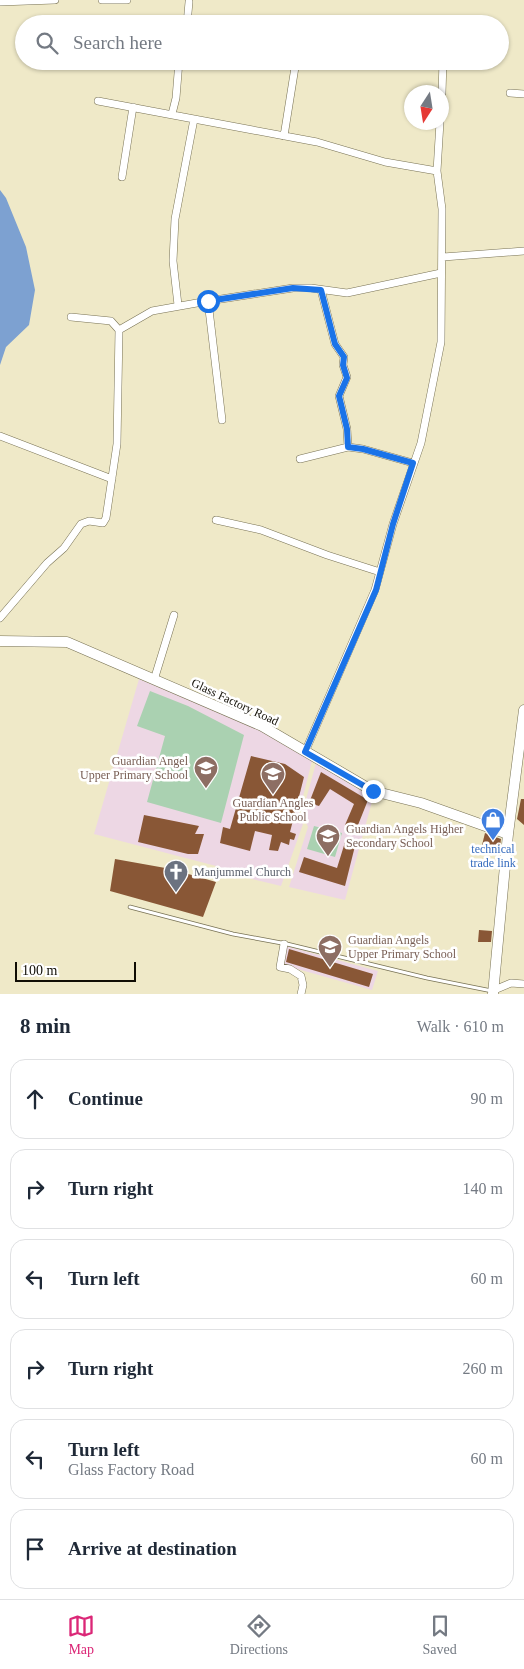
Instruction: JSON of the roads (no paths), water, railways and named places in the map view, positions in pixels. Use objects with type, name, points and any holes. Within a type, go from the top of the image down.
[{"type":"main road","name":"Glass Factory Road","points":[[0,641],[66,642],[262,726],[373,791],[421,803],[508,834]]},
{"type":"main road","points":[[493,992],[508,834],[520,768],[524,710]]},
{"type":"street","points":[[5,1],[55,0]]},
{"type":"street","points":[[102,0],[127,0]]},
{"type":"street","points":[[180,0],[189,1],[188,15]]},
{"type":"street","points":[[172,114],[176,98],[178,70]]},
{"type":"street","points":[[284,136],[295,70]]},
{"type":"street","points":[[442,85],[443,70]]},
{"type":"street","points":[[510,93],[524,94]]},
{"type":"street","points":[[98,100],[317,142],[385,162],[437,171]]},
{"type":"street","points":[[122,177],[134,107]]},
{"type":"street","points":[[178,306],[173,261],[175,219],[194,119]]},
{"type":"street","points":[[305,752],[376,590],[393,524],[421,443],[440,342],[443,257],[442,209],[437,171],[440,130]]},
{"type":"street","points":[[443,257],[524,251]]},
{"type":"street","points":[[119,330],[152,311],[178,306],[286,289],[321,290],[347,294],[441,273]]},
{"type":"street","points":[[321,290],[335,344],[344,357],[343,365],[347,378],[339,396],[347,429],[348,447]]},
{"type":"street","points":[[208,301],[222,420]]},
{"type":"street","points":[[0,618],[47,563],[64,548],[81,524],[89,521],[103,522],[106,518],[118,444],[119,330],[110,321],[71,317]]},
{"type":"street","points":[[0,436],[112,479]]},
{"type":"street","points":[[300,459],[348,447],[363,449],[413,463]]},
{"type":"street","points":[[216,520],[261,530],[327,555],[380,572]]},
{"type":"street","points":[[154,680],[174,615]]},
{"type":"street","points":[[284,944],[283,956],[279,962],[280,967],[290,969],[301,976],[303,985],[301,994]]},
{"type":"street","points":[[493,992],[511,983],[524,984]]},
{"type":"lane","points":[[130,907],[233,934],[493,992]]},
{"type":"water","points":[[0,190],[6,198],[26,247],[35,290],[29,325],[6,347],[0,365]]},
{"type":"place","name":"Guardian Angel Upper Primary School","points":[[206,789]]},
{"type":"place","name":"Guardian Angles Public School","points":[[273,795]]},
{"type":"place","name":"technical trade link","points":[[493,841]]},
{"type":"place","name":"Guardian Angels Higher Secondary School","points":[[328,857]]},
{"type":"place","name":"Manjummel Church","points":[[176,893]]},
{"type":"place","name":"Guardian Angels Upper Primary School","points":[[330,968]]}]
